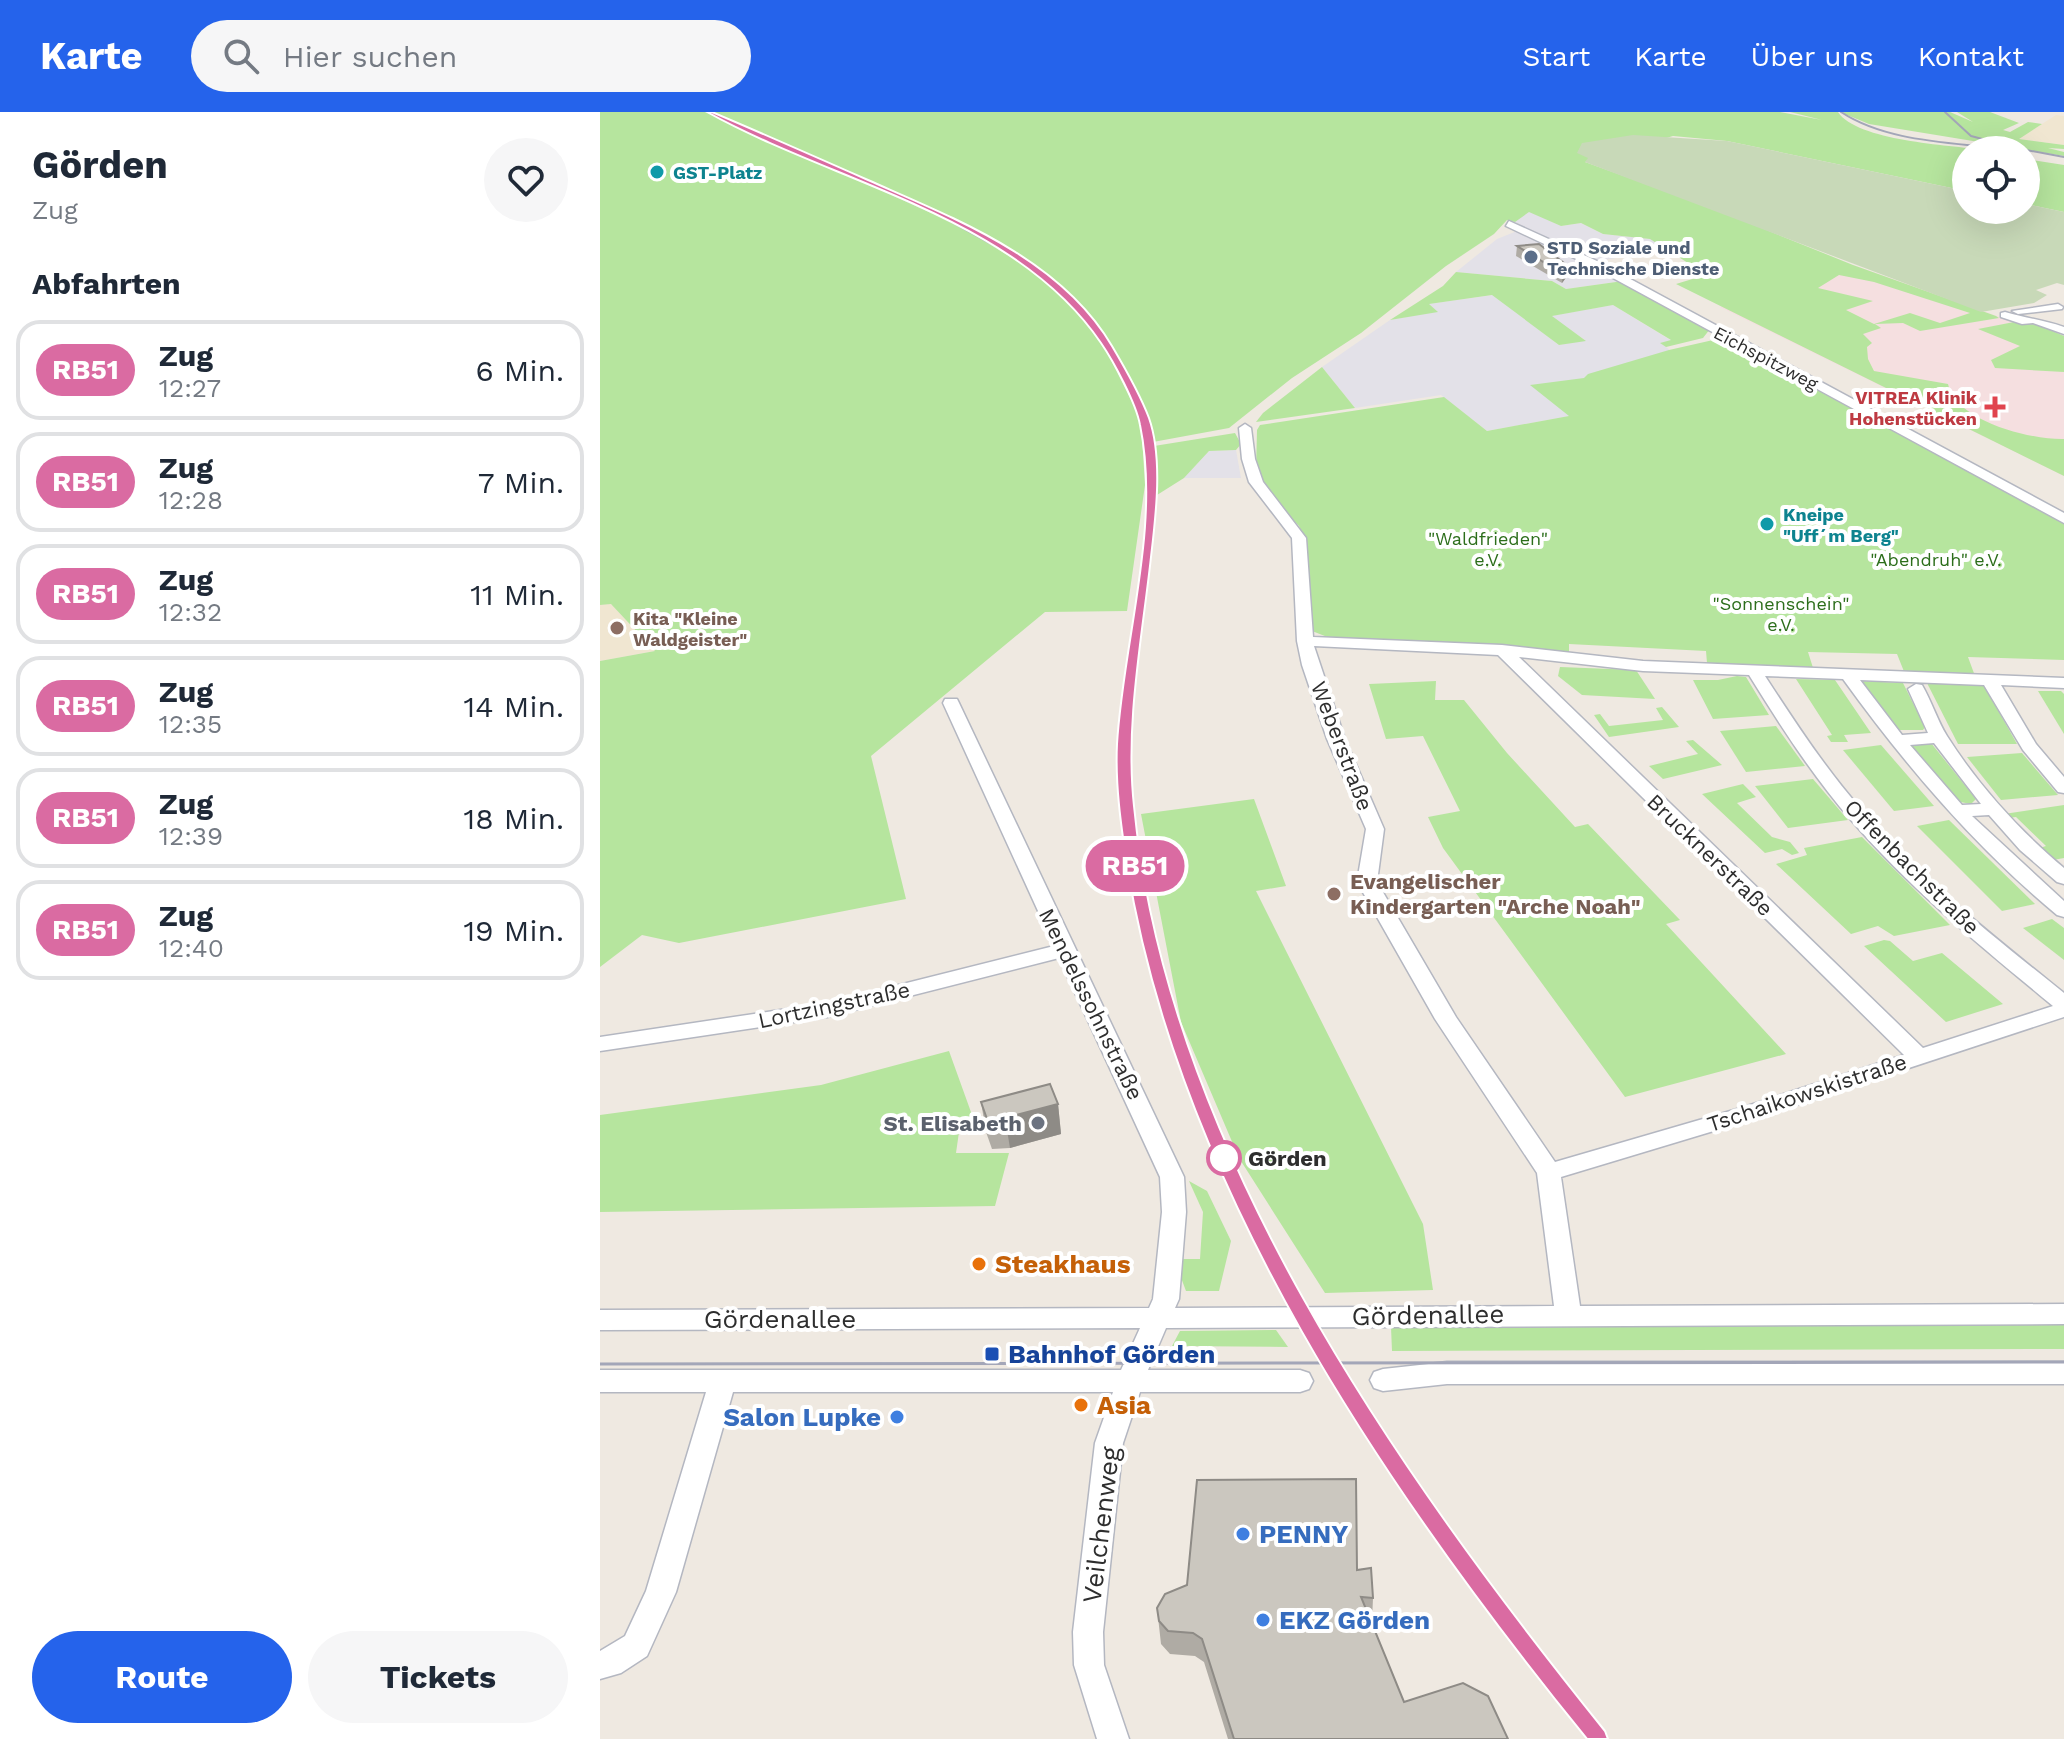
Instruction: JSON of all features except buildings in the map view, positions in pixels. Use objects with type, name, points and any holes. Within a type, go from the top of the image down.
[{"type":"street","name":"Eichspitzweg","points":[[1509,224],[1593,263],[2064,519]]},
{"type":"street","points":[[2061,306],[2034,320],[2022,321],[2005,315],[2014,311],[2061,306]]},
{"type":"street","points":[[2034,320],[2064,331]]},
{"type":"street","name":"Weberstraße","points":[[1245,428],[1250,470],[1261,490],[1294,527],[1299,538],[1305,641],[1336,739],[1375,829],[1367,882],[1446,1019],[1549,1172],[1568,1314]]},
{"type":"street","points":[[1305,641],[1502,650],[1643,666],[2064,683]]},
{"type":"street","name":"Brucknerstraße","points":[[1502,650],[1920,1058]]},
{"type":"street","name":"Offenbachstraße","points":[[1754,671],[1807,753],[1871,833],[1966,925],[2064,1004]]},
{"type":"street","points":[[1849,676],[1897,741],[1957,811],[2026,879],[2064,911]]},
{"type":"street","points":[[1989,680],[2029,746],[2064,788]]},
{"type":"street","points":[[1916,689],[1939,737],[1994,809],[2060,875]]},
{"type":"street","name":"Mendelssohnstraße","points":[[951,703],[1172,1177],[1174,1212],[1166,1299],[1159,1317]]},
{"type":"street","points":[[1897,741],[1939,737]]},
{"type":"street","points":[[1957,811],[1994,809]]},
{"type":"street","points":[[2026,879],[2060,875]]},
{"type":"street","name":"Lortzingstraße","points":[[600,1044],[827,1010],[1065,950]]},
{"type":"street","name":"Tschaikowskistraße","points":[[1549,1172],[1752,1112],[2064,1010]]},
{"type":"street","name":"Gördenallee","points":[[600,1320],[2064,1314]]},
{"type":"street","name":"Veilchenweg","points":[[1113,1739],[1089,1665],[1088,1632],[1109,1443],[1130,1381],[1159,1317]]},
{"type":"street","points":[[1383,1380],[1463,1373],[2064,1373]]},
{"type":"street","points":[[600,1381],[1300,1381]]},
{"type":"street","points":[[600,1665],[610,1663],[636,1646],[661,1592],[723,1381]]},
{"type":"shaded area","points":[[2056,115],[2064,116],[2064,145],[2040,142],[2040,136],[2023,136]]},
{"type":"shaded area","points":[[1529,211],[1561,226],[1581,223],[1603,234],[1650,239],[1668,249],[1593,262],[1515,222]]},
{"type":"shaded area","points":[[1517,231],[1623,281],[1566,289],[1552,281],[1456,272],[1497,239]]},
{"type":"shaded area","name":"VITREA Klinik Hohenstücken","points":[[1853,265],[2014,322],[1980,329],[2064,363],[2064,476],[1720,307]]},
{"type":"shaded area","points":[[1493,295],[1559,345],[1585,340],[1550,316],[1613,305],[1672,341],[1661,343],[1671,351],[1654,355],[1568,413],[1570,416],[1487,431],[1441,395],[1355,408],[1322,367],[1390,320],[1437,311],[1428,304]]},
{"type":"shaded area","points":[[1236,450],[1241,478],[1184,478],[1209,451]]},
{"type":"shaded area","name":"Kita \"Kleine Waldgeister\"","points":[[611,604],[655,651],[600,661],[600,605]]},
{"type":"green space","points":[[600,112],[708,112],[956,224],[1031,269],[1074,308],[1103,344],[1141,420],[1145,485],[1127,611],[1045,612],[871,756],[906,899],[679,943],[642,935],[600,967],[600,661],[655,651],[611,604],[600,605]]},
{"type":"green space","points":[[712,112],[1780,112],[1822,120],[1790,112],[1838,112],[1848,122],[1883,135],[1952,146],[1952,188],[1727,141],[1673,136],[1585,162],[1712,208],[1853,265],[1996,316],[1999,318],[1920,331],[1903,323],[1875,324],[1881,328],[1863,334],[1872,343],[1867,347],[1868,359],[1874,371],[1948,384],[1964,408],[1996,426],[2033,436],[2064,439],[2064,476],[1676,284],[1699,277],[1696,268],[1650,239],[1603,234],[1581,223],[1561,226],[1529,212],[1515,222],[1507,220],[1494,234],[1446,266],[1361,333],[1292,378],[1229,428],[1153,442],[1125,375],[1102,338],[1077,307],[1049,280],[1018,257],[913,201]],"holes":[[[1839,275],[1874,282],[1970,313],[1940,323],[1910,313],[1874,324],[1846,310],[1873,301],[1818,288]]]},
{"type":"green space","points":[[1840,112],[1950,112],[1973,122],[1957,112],[1990,112],[2019,123],[2003,130],[2010,132],[2028,122],[2042,124],[2024,136],[1952,138],[1869,124]]},
{"type":"green space","points":[[1633,135],[1727,141],[1952,188],[1952,224],[2040,224],[2040,207],[2064,212],[2064,285],[2057,283],[2036,290],[2047,295],[2034,303],[1981,312],[1585,162],[1588,158],[1577,153],[1582,143]]},
{"type":"green space","points":[[2040,142],[2064,145],[2064,149],[2048,148],[2064,152],[2064,156],[2040,152]]},
{"type":"green space","points":[[2040,161],[2064,165],[2064,212],[2040,207]]},
{"type":"green space","points":[[1456,272],[1552,281],[1566,289],[1623,281],[1710,329],[1703,338],[1666,347],[1660,343],[1671,340],[1613,305],[1552,316],[1586,341],[1559,345],[1492,295],[1429,304],[1438,312],[1390,320],[1443,286]]},
{"type":"green space","points":[[2014,322],[2039,325],[2064,336],[2064,372],[1995,368],[1991,360],[2020,346],[1978,329]]},
{"type":"green space","points":[[1722,338],[2064,521],[2064,660],[1968,657],[1975,676],[1905,674],[1897,654],[1808,652],[1814,671],[1649,661],[1707,663],[1706,651],[1569,644],[1569,656],[1330,638],[1312,631],[1305,540],[1299,526],[1270,495],[1256,470],[1257,430],[1260,425],[1444,397],[1487,431],[1569,416],[1530,385],[1584,378],[1588,374],[1669,350]]},
{"type":"green space","points":[[1322,367],[1355,408],[1256,422],[1263,413]]},
{"type":"green space","points":[[1235,433],[1241,444],[1236,450],[1209,451],[1184,478],[1157,495],[1154,446]]},
{"type":"green space","points":[[1560,667],[1636,670],[1655,699],[1582,695],[1558,676]]},
{"type":"green space","points":[[1746,677],[1769,715],[1713,719],[1693,680]]},
{"type":"green space","points":[[1796,679],[1835,680],[1871,733],[1844,735],[1848,742],[1831,742],[1827,736],[1832,735]]},
{"type":"green space","points":[[1436,681],[1435,700],[1464,700],[1507,753],[1575,827],[1588,824],[1680,920],[1666,924],[1786,1054],[1625,1097],[1443,848],[1428,817],[1460,811],[1423,736],[1386,739],[1369,684]]},
{"type":"green space","points":[[1860,681],[1903,683],[1925,727],[1923,730],[1895,730]]},
{"type":"green space","points":[[1927,683],[1984,685],[2017,744],[1958,744]]},
{"type":"green space","points":[[2038,691],[2061,691],[2064,694],[2064,734]]},
{"type":"green space","points":[[1662,707],[1679,727],[1609,737],[1594,715],[1600,714],[1609,726],[1663,720],[1656,708]]},
{"type":"green space","points":[[1776,726],[1805,766],[1746,772],[1720,731]]},
{"type":"green space","points":[[1693,740],[1722,765],[1663,779],[1649,766],[1698,754],[1686,741]]},
{"type":"green space","points":[[1931,743],[1976,799],[1971,804],[1955,801],[1908,747],[1910,744]]},
{"type":"green space","points":[[1881,745],[1934,806],[1894,811],[1843,750]]},
{"type":"green space","points":[[2022,753],[2058,795],[2001,800],[1967,757]]},
{"type":"green space","points":[[1813,779],[1848,820],[1788,828],[1755,786]]},
{"type":"green space","points":[[1743,784],[1756,797],[1737,803],[1772,837],[1790,842],[1799,853],[1792,855],[1782,849],[1765,853],[1702,794]]},
{"type":"green space","points":[[1254,799],[1286,886],[1256,891],[1423,1224],[1433,1290],[1325,1293],[1239,1158],[1181,1022],[1141,814]]},
{"type":"green space","points":[[2064,805],[2064,858],[2048,861],[2036,849],[2046,846],[2016,817],[2008,818],[2004,814]]},
{"type":"green space","points":[[1949,820],[2035,904],[2002,911],[1917,826]]},
{"type":"green space","points":[[1862,837],[1950,925],[1894,936],[1878,926],[1851,934],[1776,864],[1807,855],[1804,848]]},
{"type":"green space","points":[[2052,919],[2064,928],[2064,960],[2023,928]]},
{"type":"green space","points":[[1890,941],[1913,961],[1942,953],[2003,1004],[1946,1022],[1864,946]]},
{"type":"green space","points":[[949,1051],[976,1126],[959,1132],[956,1153],[1009,1153],[995,1206],[600,1212],[600,1115],[821,1085]]},
{"type":"green space","points":[[1189,1181],[1207,1191],[1231,1241],[1219,1291],[1186,1291],[1174,1259],[1200,1259],[1203,1212]]},
{"type":"green space","points":[[2064,1324],[2064,1349],[1392,1351],[1391,1327]]},
{"type":"green space","points":[[1276,1330],[1288,1347],[1172,1346],[1180,1331]]},
{"type":"tram line","points":[[1841,112],[1879,130],[1952,144]]},
{"type":"tram line","points":[[1945,112],[1971,136]]},
{"type":"tram line","points":[[2040,153],[2064,157]]},
{"type":"tram line","points":[[600,1364],[2064,1362]]},
{"type":"railway","points":[[710,112],[939,215],[1012,256]]},
{"type":"railway","points":[[1012,256],[1056,289],[1097,331],[1129,380],[1148,435]]},
{"type":"railway","points":[[1132,660],[1151,501],[1147,433]]},
{"type":"railway","points":[[1133,658],[1124,741],[1124,791],[1133,856],[1151,942]]},
{"type":"railway","points":[[1151,940],[1192,1078],[1228,1166],[1291,1294]]},
{"type":"railway","points":[[1291,1294],[1359,1411],[1434,1523],[1596,1739]]},
{"type":"train","name":"RB51","points":[[710,112],[959,223],[1003,248],[1034,268],[1064,294],[1106,343],[1145,420],[1152,479],[1124,746],[1126,805],[1135,868],[1165,1002],[1192,1078],[1248,1213],[1331,1363],[1394,1463],[1537,1665],[1596,1739]]},
{"type":"place","name":"GST-Platz","points":[[657,172]]},
{"type":"place","name":"STD Soziale und Technische Dienste","points":[[1531,257]]},
{"type":"place","name":"VITREA Klinik Hohenstücken","points":[[1995,407]]},
{"type":"place","name":"Kneipe \"Uff´m Berg\"","points":[[1767,524]]},
{"type":"place","name":"Kita \"Kleine Waldgeister\"","points":[[617,628]]},
{"type":"place","name":"Evangelischer Kindergarten \"Arche Noah\"","points":[[1334,894]]},
{"type":"place","name":"St. Elisabeth","points":[[1038,1123]]},
{"type":"place","name":"Görden","points":[[1224,1158]]},
{"type":"place","name":"Steakhaus","points":[[979,1264]]},
{"type":"place","name":"Bahnhof Görden","points":[[992,1354]]},
{"type":"place","name":"Asia","points":[[1081,1405]]},
{"type":"place","name":"Salon Lupke","points":[[897,1417]]},
{"type":"place","name":"PENNY","points":[[1243,1534]]},
{"type":"place","name":"EKZ Görden","points":[[1263,1620]]},
{"type":"park label","name":"\"Waldfrieden\" e.V.","points":[[1488,548]]},
{"type":"park label","name":"\"Abendruh\" e.V.","points":[[1936,559]]},
{"type":"park label","name":"\"Sonnenschein\" e.V.","points":[[1781,613]]}]
